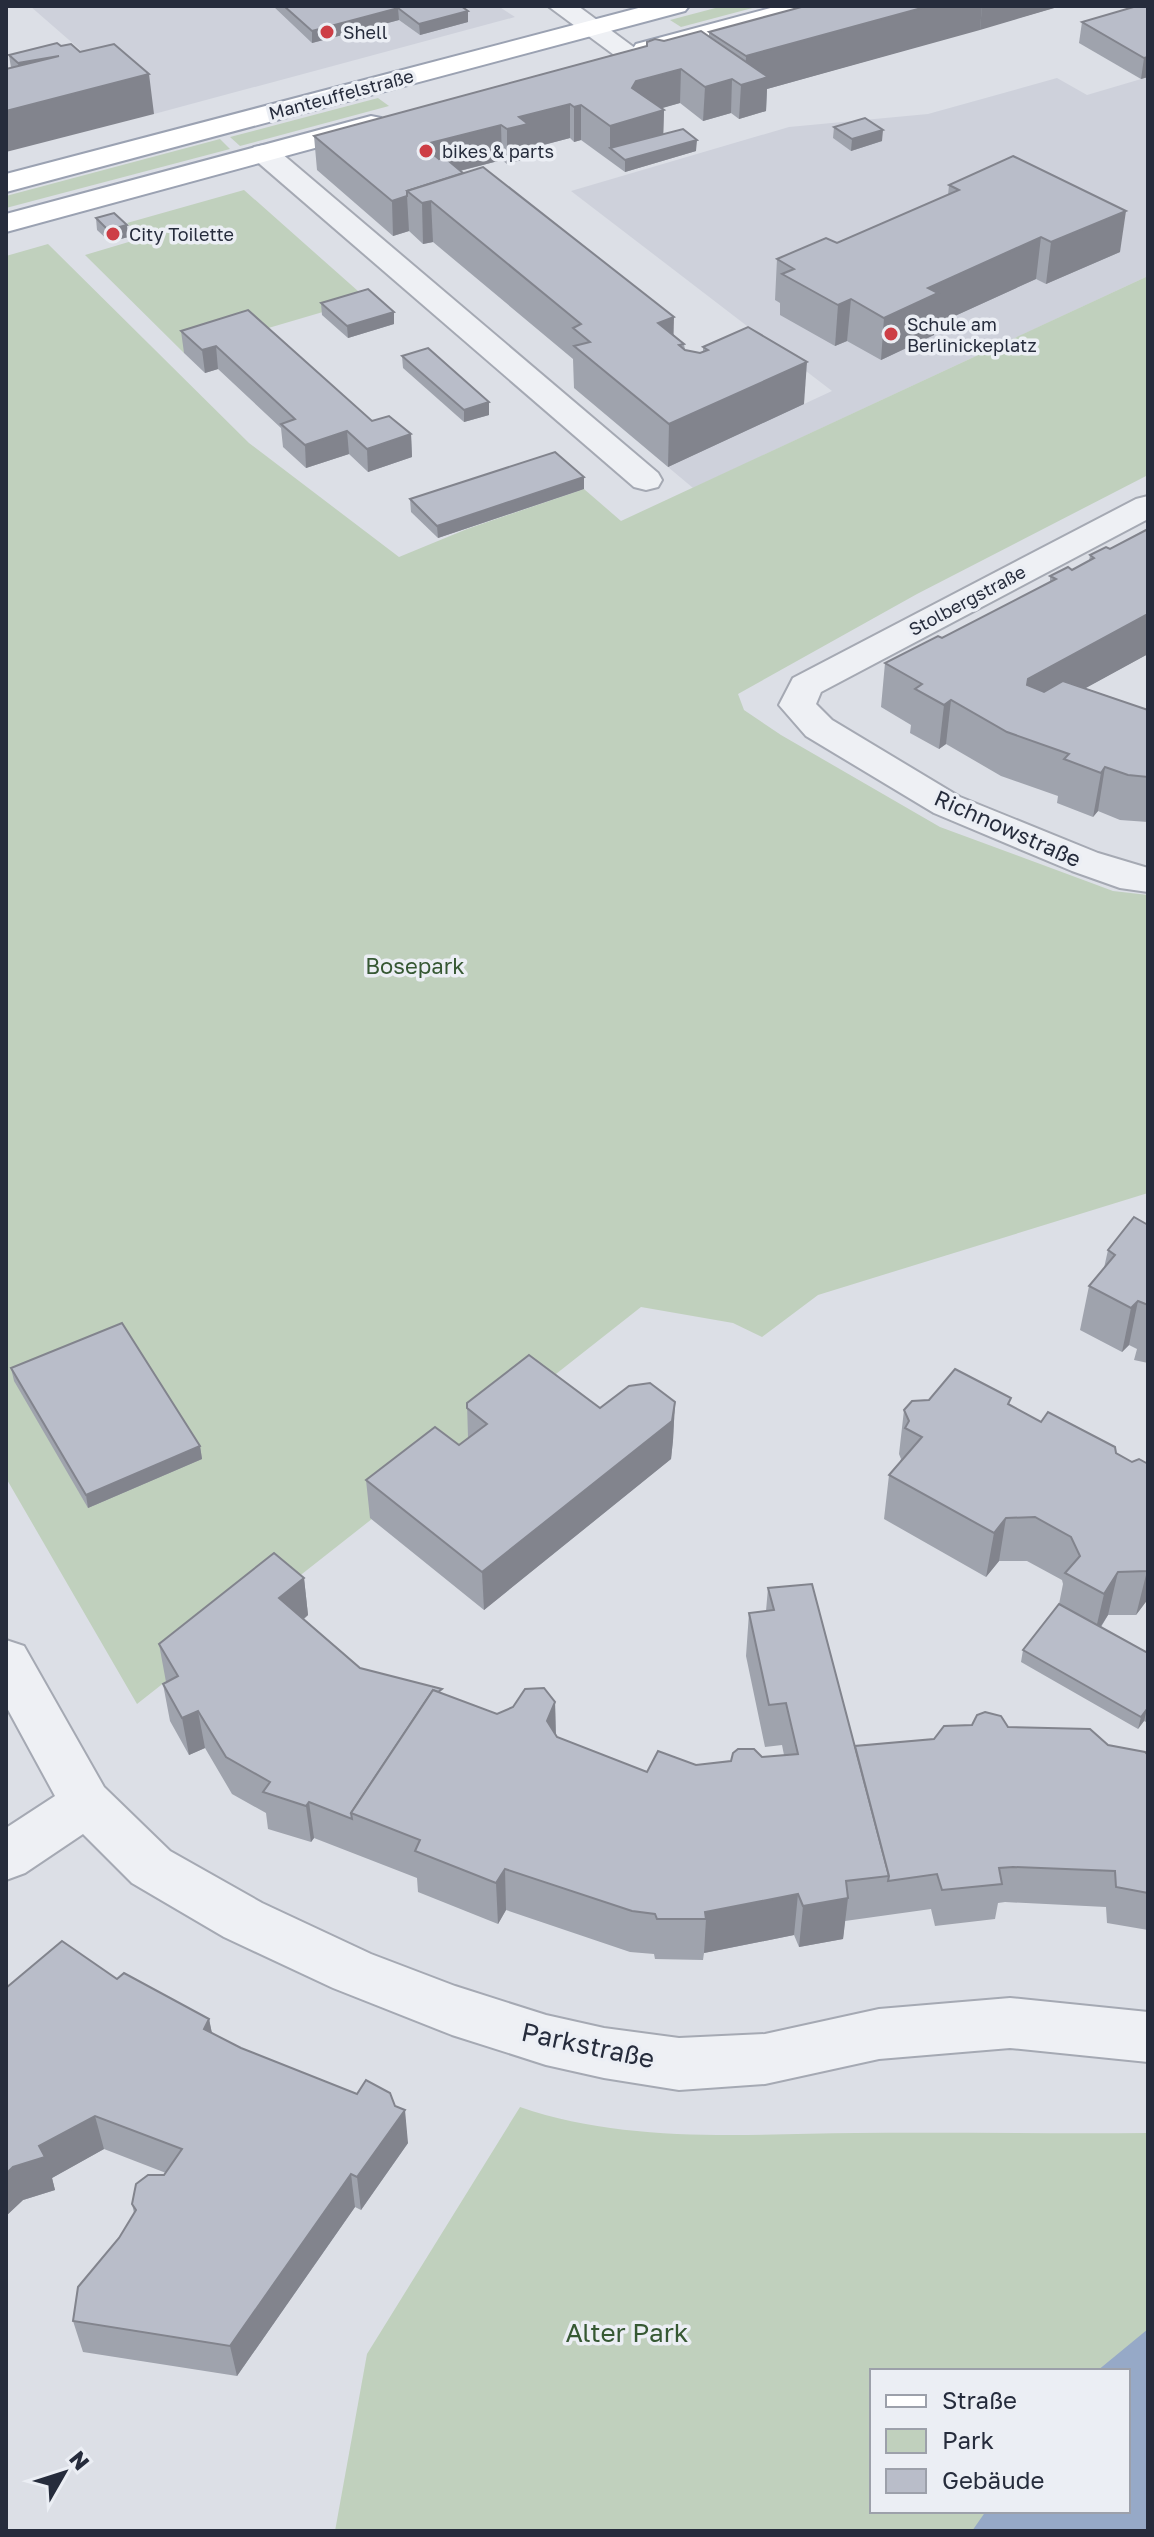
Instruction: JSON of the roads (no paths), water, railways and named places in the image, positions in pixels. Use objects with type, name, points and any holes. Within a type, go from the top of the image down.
[{"type":"main road","name":"Manteuffelstraße","points":[[6,183],[676,6]]},
{"type":"main road","points":[[603,61],[808,6]]},
{"type":"main road","name":"Manteuffelstraße","points":[[6,223],[402,116]]},
{"type":"street","points":[[561,6],[630,54]]},
{"type":"street","name":"Manteuffelstraße","points":[[264,153],[646,480]]},
{"type":"street","name":"Stolbergstraße","points":[[797,705],[806,686],[1148,506]]},
{"type":"street","name":"Richnowstraße","points":[[797,705],[819,728],[947,805],[1085,862],[1134,879],[1148,880]]},
{"type":"street","name":"Parkstraße","points":[[6,1660],[86,1803],[151,1867],[243,1920],[352,1971],[452,2010],[546,2040],[604,2053],[679,2064],[765,2059],[879,2034],[1010,2023],[1148,2037]]},
{"type":"street","points":[[6,1857],[86,1803]]},
{"type":"water","points":[[1148,2329],[1148,2531],[972,2531],[985,2513],[1130,2513],[1130,2369],[1099,2369]]},
{"type":"place","name":"Shell","points":[[327,32]]},
{"type":"place","name":"bikes & parts","points":[[426,151]]},
{"type":"place","name":"City Toilette","points":[[113,234]]},
{"type":"place","name":"Schule am Berlinickeplatz","points":[[891,334]]},
{"type":"park label","name":"Bosepark","points":[[415,965]]},
{"type":"park label","name":"Alter Park","points":[[627,2332]]}]
